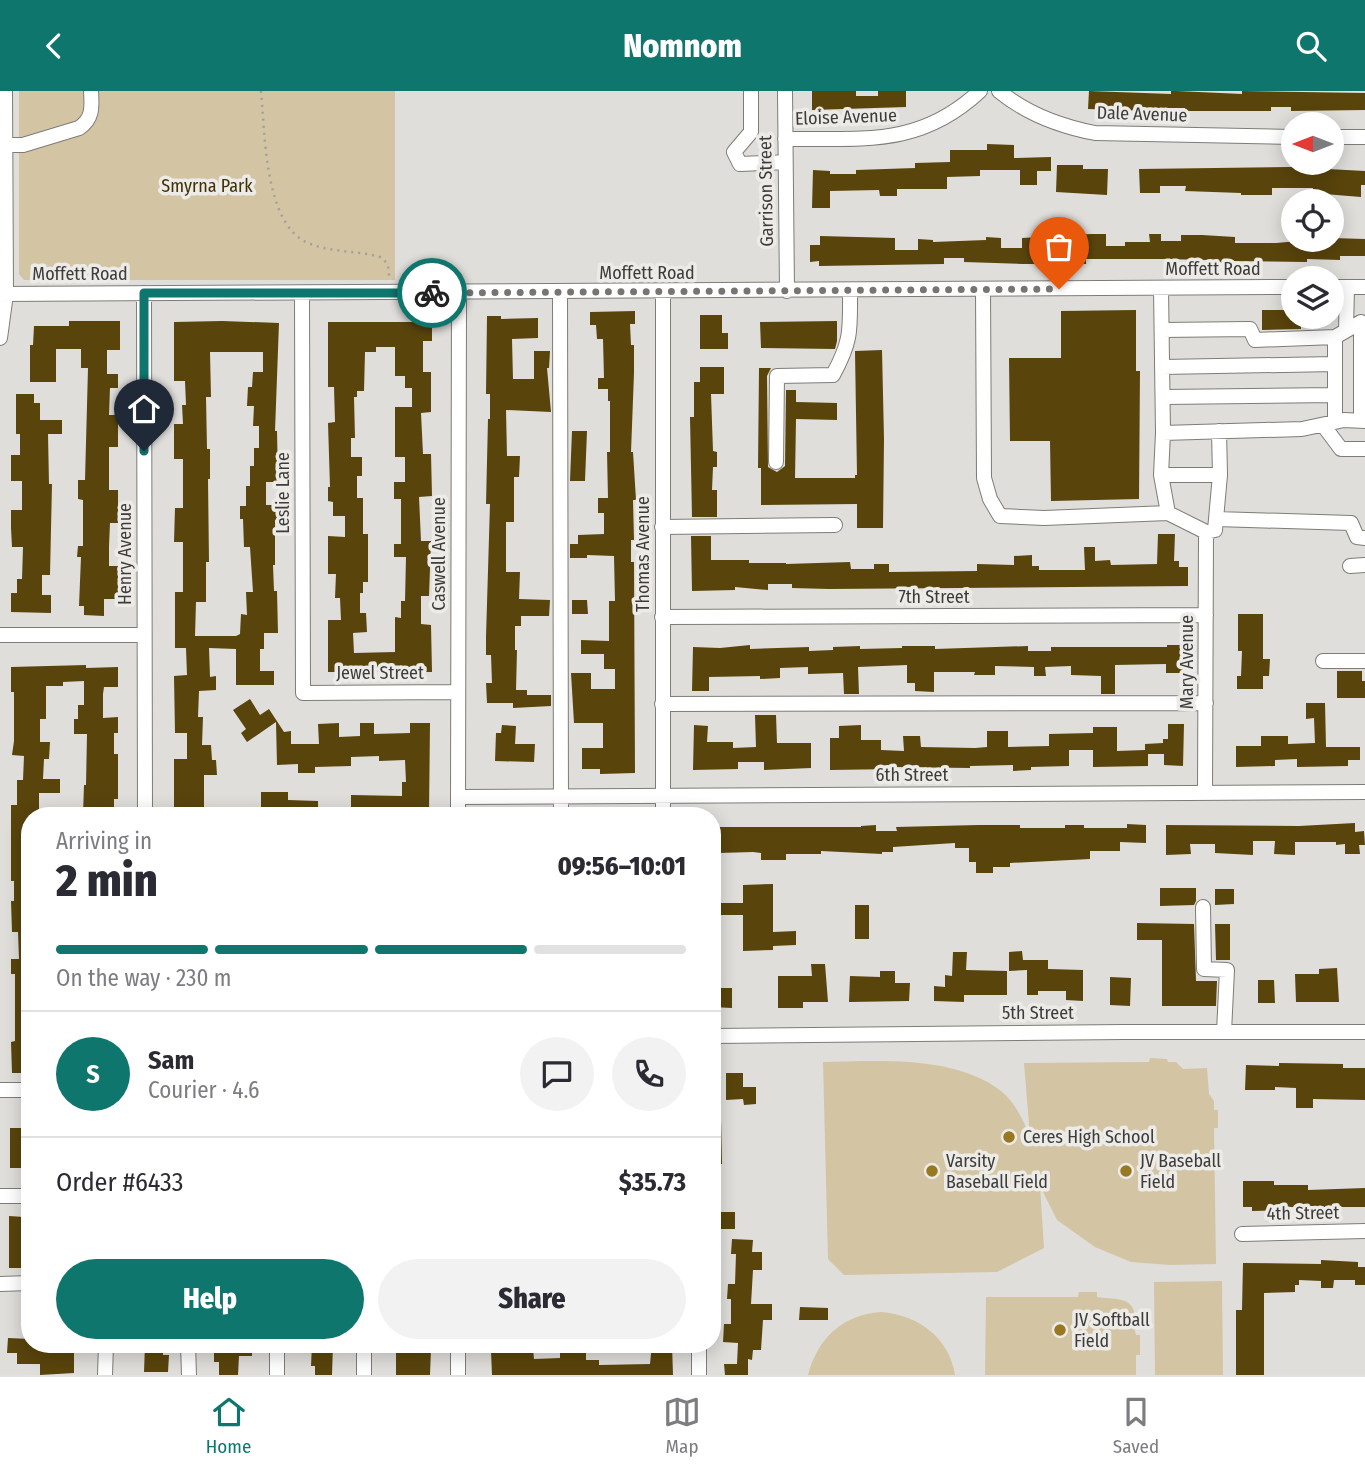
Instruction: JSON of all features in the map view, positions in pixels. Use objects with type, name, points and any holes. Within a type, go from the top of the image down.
[{"type":"street","points":[[0,338],[3,294],[5,91]]},
{"type":"street","points":[[6,145],[23,145],[79,128],[87,123],[92,107],[91,91]]},
{"type":"street","points":[[751,91],[751,132],[734,152],[740,164],[785,162]]},
{"type":"street","name":"Garrison Street","points":[[785,91],[787,291]]},
{"type":"street","name":"Eloise Avenue","points":[[785,139],[880,138],[903,135],[926,128],[947,117],[979,91]]},
{"type":"street","name":"Dale Avenue","points":[[999,91],[1045,120],[1095,133],[1281,137]]},
{"type":"street","points":[[1344,137],[1365,137]]},
{"type":"street","name":"Moffett Road","points":[[3,294],[1281,287]]},
{"type":"street","points":[[1365,287],[1347,287],[1335,365],[1335,395],[1329,423],[1341,449],[1365,449]]},
{"type":"street","points":[[1161,288],[1161,475],[1168,513]]},
{"type":"street","points":[[982,290],[984,478],[990,499],[1000,516],[1168,513],[1206,532],[1215,530],[1220,475],[1219,431]]},
{"type":"street","points":[[776,462],[776,376],[833,375],[850,336],[850,291]]},
{"type":"street","points":[[559,292],[561,807]]},
{"type":"street","name":"Thomas Avenue","points":[[663,292],[663,807]]},
{"type":"street","name":"Henry Avenue","points":[[144,293],[145,807]]},
{"type":"street","name":"Leslie Lane","points":[[302,293],[303,693]]},
{"type":"street","name":"Caswell Avenue","points":[[458,807],[459,293]]},
{"type":"street","points":[[1162,330],[1250,329],[1255,340],[1341,334],[1363,321]]},
{"type":"street","points":[[1163,433],[1302,429],[1329,423],[1363,421],[1363,321]]},
{"type":"street","points":[[1162,367],[1335,365]]},
{"type":"street","points":[[1163,397],[1335,395]]},
{"type":"street","points":[[1161,475],[1220,475]]},
{"type":"street","points":[[1216,519],[1351,523],[1357,537],[1365,537]]},
{"type":"street","points":[[662,527],[835,526]]},
{"type":"street","name":"Mary Avenue","points":[[1205,793],[1206,532]]},
{"type":"street","name":"7th Street","points":[[662,617],[1206,615]]},
{"type":"street","points":[[0,635],[144,635]]},
{"type":"street","points":[[1323,661],[1365,660]]},
{"type":"street","name":"Jewel Street","points":[[303,693],[458,692]]},
{"type":"street","points":[[662,704],[1206,703]]},
{"type":"street","name":"6th Street","points":[[458,797],[1365,792]]},
{"type":"street","points":[[1203,907],[1204,969],[1227,970],[1224,1032]]},
{"type":"street","name":"5th Street","points":[[721,1036],[1365,1032]]},
{"type":"street","points":[[0,1090],[21,1090]]},
{"type":"street","points":[[0,1196],[21,1196]]},
{"type":"street","name":"4th Street","points":[[1242,1234],[1365,1231]]},
{"type":"street","points":[[0,1284],[21,1283]]},
{"type":"street","points":[[105,1375],[106,1353]]},
{"type":"street","points":[[188,1353],[188,1375]]},
{"type":"street","points":[[277,1353],[277,1375]]},
{"type":"street","points":[[364,1353],[364,1375]]},
{"type":"street","points":[[458,1353],[458,1375]]},
{"type":"street","points":[[699,1353],[699,1375]]},
{"type":"path","points":[[261,91],[267,172],[277,204],[290,229],[303,241],[314,245],[368,254],[386,260],[389,267],[389,293]]},
{"type":"green space","name":"Smyrna Park","points":[[19,91],[395,91],[395,280],[24,280],[19,274]]},
{"type":"green space","points":[[1150,1058],[1176,1062],[1183,1069],[1207,1068],[1209,1094],[1214,1101],[1214,1110],[1218,1110],[1218,1128],[1214,1128],[1216,1264],[1131,1262],[1095,1247],[1057,1220],[1040,1186],[1044,1248],[997,1272],[844,1275],[828,1259],[823,1062],[891,1061],[962,1071],[982,1079],[1006,1095],[1030,1136],[1024,1063],[1149,1062]]},
{"type":"green space","points":[[1222,1281],[1223,1375],[1155,1375],[1154,1282]]},
{"type":"green space","name":"JV Softball Field","points":[[1079,1292],[1097,1292],[1097,1297],[1121,1300],[1131,1305],[1134,1310],[1136,1335],[1140,1335],[1136,1375],[985,1375],[986,1297],[1078,1297]]},
{"type":"green space","points":[[881,1312],[907,1318],[930,1330],[946,1350],[955,1375],[808,1375],[818,1350],[843,1323]]},
{"type":"building","points":[[812,91],[856,91],[856,96],[878,96],[878,91],[906,91],[906,107],[812,110]]},
{"type":"building","points":[[1089,91],[1171,94],[1171,91],[1242,94],[1242,91],[1365,93],[1365,110],[1291,111],[1291,107],[1271,107],[1271,111],[1088,109]]},
{"type":"building","points":[[987,144],[1014,145],[1014,158],[1051,157],[1051,171],[1037,171],[1037,185],[1020,185],[1020,170],[980,170],[980,176],[947,177],[947,189],[897,189],[897,196],[880,196],[879,190],[830,191],[830,208],[812,208],[813,170],[830,171],[830,174],[856,174],[856,170],[915,168],[915,163],[950,162],[950,150],[987,150]]},
{"type":"building","points":[[1057,165],[1108,169],[1107,195],[1056,192]]},
{"type":"building","points":[[1281,167],[1281,175],[1344,175],[1344,170],[1365,171],[1365,185],[1361,185],[1361,197],[1344,196],[1344,189],[1313,188],[1272,188],[1272,195],[1241,195],[1185,191],[1186,186],[1160,186],[1160,193],[1140,193],[1139,169]]},
{"type":"building","points":[[1106,234],[1106,246],[1125,246],[1125,242],[1150,242],[1149,234],[1161,234],[1161,241],[1181,241],[1181,235],[1235,237],[1235,243],[1281,243],[1281,252],[1344,252],[1344,238],[1365,239],[1365,256],[1340,256],[1340,260],[1307,259],[1307,262],[1234,263],[1207,263],[1207,260],[1086,259],[1086,264],[1023,264],[964,262],[964,258],[944,258],[944,264],[819,266],[819,261],[810,262],[810,245],[820,245],[820,236],[895,238],[895,250],[918,250],[918,239],[933,242],[986,240],[986,237],[1001,238],[1001,248],[1022,248],[1022,238],[1039,237],[1039,253],[1056,252],[1056,243],[1072,244],[1073,235]]},
{"type":"building","points":[[1136,310],[1136,371],[1140,371],[1139,499],[1051,501],[1050,441],[1010,441],[1009,358],[1061,358],[1061,311]]},
{"type":"building","points":[[1262,310],[1281,310],[1281,329],[1301,329],[1262,330]]},
{"type":"building","points":[[635,311],[635,324],[630,324],[631,345],[634,345],[631,452],[636,500],[633,500],[634,540],[631,540],[631,562],[634,562],[635,773],[600,774],[600,769],[582,769],[582,748],[603,748],[603,723],[574,723],[571,673],[591,673],[591,689],[615,689],[615,669],[604,669],[604,654],[581,654],[581,640],[609,641],[609,601],[615,601],[614,556],[587,555],[587,558],[570,558],[570,544],[578,544],[578,535],[604,534],[604,513],[598,513],[598,498],[608,498],[610,401],[608,389],[598,389],[598,378],[604,378],[603,339],[597,339],[596,325],[590,325],[590,312]]},
{"type":"building","points":[[700,315],[722,315],[722,333],[728,333],[728,349],[700,349]]},
{"type":"building","points":[[487,316],[501,316],[501,319],[538,318],[538,338],[512,339],[513,379],[534,379],[534,351],[550,351],[547,368],[551,412],[506,410],[507,456],[520,456],[519,477],[514,477],[514,522],[506,522],[506,572],[520,572],[519,599],[550,600],[549,616],[521,616],[521,626],[515,626],[515,650],[516,690],[527,690],[527,695],[551,695],[551,706],[513,708],[513,703],[487,703],[486,683],[492,683],[491,655],[486,655],[490,504],[486,504],[490,419],[490,394],[486,394]]},
{"type":"building","points":[[69,321],[120,321],[120,350],[107,350],[107,374],[118,374],[118,388],[110,388],[109,415],[118,415],[118,447],[109,447],[109,490],[118,490],[118,523],[110,523],[109,566],[118,566],[118,599],[104,599],[104,616],[84,615],[84,606],[79,606],[81,557],[77,557],[78,546],[83,546],[83,500],[78,499],[78,480],[85,480],[88,368],[81,368],[81,349],[56,349],[56,382],[30,382],[30,345],[33,345],[34,326],[69,326]]},
{"type":"building","points":[[837,321],[835,349],[761,348],[760,322]]},
{"type":"building","points":[[174,322],[279,323],[275,431],[278,482],[266,482],[266,505],[278,505],[273,565],[278,633],[264,633],[264,649],[260,649],[260,671],[274,671],[274,685],[236,685],[236,649],[209,648],[210,677],[216,676],[216,690],[199,691],[198,717],[203,717],[202,745],[211,745],[217,775],[204,775],[204,807],[174,807],[174,759],[187,759],[187,733],[175,733],[174,676],[187,675],[186,648],[175,648],[175,592],[183,592],[183,542],[174,542],[175,508],[183,508],[183,459],[174,459],[174,424],[183,424],[182,405],[186,405],[185,381],[174,381]],"holes":[[[210,352],[263,352],[263,372],[253,372],[252,387],[248,387],[247,406],[254,406],[253,426],[259,426],[259,448],[254,448],[250,486],[246,486],[246,506],[240,506],[244,547],[250,547],[253,592],[246,592],[247,615],[241,614],[240,634],[195,636],[196,602],[206,602],[206,562],[209,562],[210,449],[207,449],[206,397],[211,397]]]},
{"type":"building","points":[[328,322],[432,322],[432,341],[423,341],[423,372],[431,372],[431,412],[421,413],[423,454],[431,454],[432,496],[419,497],[421,541],[431,541],[429,596],[421,596],[421,624],[431,625],[432,672],[328,672],[328,620],[341,620],[340,598],[335,598],[336,574],[328,574],[328,536],[345,537],[345,516],[333,516],[333,502],[328,501],[328,423],[335,422],[334,387],[328,387]],"holes":[[[376,347],[395,347],[395,376],[405,376],[405,388],[412,388],[412,407],[395,407],[395,457],[405,457],[405,482],[394,482],[394,499],[401,499],[401,544],[394,544],[394,557],[406,557],[405,601],[401,601],[401,618],[395,617],[395,652],[354,653],[353,633],[367,632],[366,613],[360,613],[360,593],[363,593],[363,582],[368,582],[368,534],[363,534],[363,498],[357,498],[357,476],[362,476],[362,457],[351,457],[351,438],[355,438],[354,397],[357,397],[357,391],[364,391],[365,352],[376,352]]]},
{"type":"building","points":[[882,350],[883,528],[857,528],[857,504],[761,505],[761,468],[758,468],[759,368],[771,368],[767,376],[768,467],[777,472],[785,466],[786,390],[796,390],[796,402],[837,403],[837,420],[796,419],[795,478],[855,478],[855,351]]},
{"type":"building","points":[[700,367],[724,367],[724,394],[711,394],[713,451],[717,452],[712,490],[717,490],[717,517],[692,517],[690,417],[694,417],[694,382],[700,382]]},
{"type":"building","points":[[16,394],[34,394],[34,403],[40,403],[40,420],[62,420],[62,434],[48,434],[49,484],[52,484],[50,575],[42,575],[42,595],[51,595],[51,613],[11,612],[11,593],[17,593],[17,579],[22,579],[23,547],[12,547],[11,528],[11,510],[22,510],[22,481],[11,481],[11,455],[20,455],[20,434],[16,434]]},
{"type":"building","points":[[572,431],[587,431],[585,481],[570,481]]},
{"type":"building","points":[[1158,534],[1175,534],[1174,561],[1179,561],[1179,567],[1188,567],[1188,586],[829,589],[768,584],[768,590],[735,587],[735,590],[692,591],[691,536],[711,536],[711,560],[786,564],[850,562],[851,569],[874,569],[874,564],[889,564],[889,572],[977,571],[977,564],[1014,565],[1014,556],[1032,555],[1032,566],[1039,566],[1039,570],[1085,570],[1084,547],[1095,547],[1095,561],[1110,560],[1111,565],[1157,564]]},
{"type":"building","points":[[572,600],[587,600],[588,614],[572,614]]},
{"type":"building","points":[[1238,614],[1263,614],[1263,659],[1270,659],[1269,676],[1263,676],[1263,689],[1237,689],[1237,676],[1241,676],[1242,651],[1238,651]]},
{"type":"building","points":[[750,645],[750,649],[809,647],[809,651],[860,646],[860,649],[935,646],[935,649],[1028,646],[1028,651],[1051,651],[1051,647],[1183,645],[1183,673],[1166,673],[1166,664],[1115,665],[1115,694],[1101,694],[1101,676],[1071,675],[1071,666],[1045,667],[1046,676],[1034,676],[1034,667],[995,666],[995,675],[934,672],[934,692],[915,691],[915,683],[907,683],[907,665],[858,667],[859,694],[844,694],[843,673],[808,674],[808,667],[780,668],[780,678],[709,677],[709,691],[692,691],[693,647]]},
{"type":"building","points":[[11,667],[118,667],[118,687],[104,687],[103,694],[103,718],[118,717],[118,733],[114,733],[114,754],[118,754],[118,799],[114,799],[114,807],[83,807],[87,734],[74,734],[74,719],[78,719],[78,705],[84,705],[84,681],[63,682],[63,686],[46,686],[46,719],[40,719],[40,742],[50,742],[49,759],[44,759],[43,779],[60,779],[60,793],[39,793],[39,807],[21,807],[21,1073],[12,1073],[15,974],[11,974],[11,959],[19,959],[18,932],[12,932],[11,901],[14,901],[14,881],[11,881],[11,805],[17,805],[17,780],[23,780],[24,756],[12,755],[14,692],[11,692]]},
{"type":"building","points":[[1337,671],[1362,671],[1365,698],[1337,698]]},
{"type":"building","points":[[250,699],[260,715],[269,709],[284,732],[291,731],[291,744],[319,744],[318,724],[339,723],[339,737],[360,736],[360,723],[374,723],[374,734],[410,733],[410,723],[430,723],[429,807],[351,807],[351,795],[402,796],[402,782],[406,782],[405,760],[379,761],[379,756],[351,757],[351,766],[315,767],[315,773],[298,773],[298,764],[277,765],[276,722],[247,742],[241,733],[246,729],[233,710]]},
{"type":"building","points":[[1306,703],[1325,703],[1326,747],[1360,747],[1360,760],[1348,760],[1348,766],[1297,767],[1297,759],[1275,760],[1275,766],[1236,767],[1236,746],[1261,746],[1261,736],[1288,736],[1288,744],[1315,743],[1314,718],[1306,719]]},
{"type":"building","points":[[755,715],[776,715],[777,743],[811,743],[811,768],[764,770],[764,762],[738,762],[738,769],[693,770],[694,725],[708,726],[707,742],[733,742],[733,748],[756,747]]},
{"type":"building","points":[[1168,724],[1184,724],[1183,766],[1164,765],[1164,754],[1148,754],[1148,766],[1093,767],[1093,750],[1069,750],[1069,766],[1031,767],[1031,770],[1013,771],[1013,765],[830,770],[830,738],[839,738],[839,726],[861,725],[861,740],[881,740],[881,750],[904,751],[903,736],[920,736],[921,747],[975,748],[987,747],[987,731],[1008,731],[1008,747],[1049,746],[1049,734],[1093,733],[1093,727],[1117,727],[1117,751],[1145,750],[1145,744],[1163,743],[1163,739],[1168,739]]},
{"type":"building","points":[[502,725],[516,726],[515,744],[535,744],[534,762],[495,761],[496,733],[501,733]]},
{"type":"building","points":[[261,792],[288,792],[288,800],[318,801],[318,807],[261,807]]},
{"type":"building","points":[[1355,823],[1355,832],[1364,831],[1365,845],[1359,845],[1360,854],[1345,854],[1345,844],[1336,845],[1336,842],[1295,842],[1295,855],[1274,854],[1275,841],[1253,841],[1253,855],[1215,853],[1215,844],[1190,844],[1191,854],[1166,855],[1166,825],[1299,826]]},
{"type":"building","points":[[1127,824],[1146,825],[1146,843],[1120,842],[1120,851],[1090,851],[1090,859],[1010,863],[1010,867],[993,867],[993,873],[976,873],[976,862],[969,862],[969,848],[955,848],[955,843],[893,847],[893,852],[882,854],[821,851],[821,854],[786,854],[786,860],[761,860],[761,853],[753,852],[721,853],[721,827],[876,825],[876,831],[897,831],[896,827],[978,825],[1020,825],[1020,828],[1065,828],[1065,825],[1084,825],[1084,828],[1127,828]]},
{"type":"building","points":[[773,884],[773,932],[796,931],[796,945],[773,946],[773,950],[743,951],[743,915],[721,915],[721,903],[743,903],[743,885]]},
{"type":"building","points":[[1160,888],[1196,888],[1196,901],[1194,905],[1160,906]]},
{"type":"building","points":[[1215,889],[1234,889],[1234,904],[1215,905]]},
{"type":"building","points":[[855,905],[869,905],[869,939],[855,939]]},
{"type":"building","points":[[1137,923],[1194,924],[1196,981],[1217,981],[1216,1006],[1162,1006],[1162,940],[1137,940]]},
{"type":"building","points":[[1215,924],[1230,924],[1230,960],[1216,960]]},
{"type":"building","points":[[1022,951],[1023,960],[1048,960],[1048,969],[1083,970],[1083,1001],[1066,1000],[1066,991],[1038,991],[1038,995],[1027,995],[1027,970],[1009,971],[1009,952]]},
{"type":"building","points":[[953,952],[967,952],[966,970],[1007,971],[1007,995],[964,995],[964,1002],[934,1001],[934,986],[945,987],[945,975],[952,976]]},
{"type":"building","points":[[811,964],[825,964],[828,1002],[803,1002],[803,1008],[778,1008],[778,976],[812,976]]},
{"type":"building","points":[[1337,968],[1339,1002],[1296,1002],[1295,974],[1319,974],[1319,969]]},
{"type":"building","points":[[880,971],[895,971],[895,983],[910,983],[909,1001],[849,1002],[850,976],[880,977]]},
{"type":"building","points":[[1110,977],[1131,978],[1130,1006],[1110,1005]]},
{"type":"building","points":[[1258,980],[1274,980],[1275,1003],[1258,1003]]},
{"type":"building","points":[[721,988],[732,988],[732,1008],[721,1007]]},
{"type":"building","points":[[1279,1063],[1343,1064],[1343,1068],[1365,1068],[1365,1100],[1313,1099],[1313,1108],[1296,1108],[1296,1088],[1245,1090],[1246,1065],[1279,1066]]},
{"type":"building","points":[[726,1073],[743,1073],[743,1087],[756,1087],[756,1104],[744,1105],[743,1099],[726,1100]]},
{"type":"building","points":[[10,1128],[21,1128],[21,1168],[10,1168]]},
{"type":"building","points":[[1243,1181],[1308,1185],[1308,1190],[1365,1188],[1365,1207],[1287,1207],[1287,1210],[1252,1211],[1252,1207],[1243,1207]]},
{"type":"building","points":[[721,1212],[735,1212],[735,1229],[721,1229]]},
{"type":"building","points":[[9,1216],[21,1217],[21,1268],[9,1268]]},
{"type":"building","points":[[732,1239],[753,1240],[752,1252],[762,1252],[762,1270],[753,1270],[751,1304],[772,1304],[772,1320],[763,1320],[761,1350],[753,1350],[752,1360],[748,1359],[748,1375],[725,1375],[724,1364],[737,1364],[738,1343],[723,1342],[724,1324],[731,1324],[731,1299],[727,1299],[728,1284],[735,1284],[736,1254],[731,1254]]},
{"type":"building","points":[[1321,1260],[1358,1262],[1358,1267],[1365,1267],[1365,1285],[1355,1285],[1355,1280],[1334,1280],[1333,1288],[1321,1288],[1321,1281],[1299,1280],[1299,1285],[1295,1285],[1295,1292],[1264,1293],[1264,1375],[1236,1375],[1236,1310],[1242,1310],[1243,1263],[1321,1264]]},
{"type":"building","points":[[800,1307],[828,1308],[828,1320],[799,1320]]},
{"type":"building","points":[[8,1338],[21,1339],[21,1353],[74,1353],[74,1373],[40,1375],[40,1364],[17,1364],[17,1353],[7,1353]]},
{"type":"building","points":[[145,1353],[169,1355],[168,1372],[144,1372]]},
{"type":"building","points":[[214,1353],[252,1353],[252,1356],[239,1356],[238,1375],[219,1375],[219,1362],[214,1362]]},
{"type":"building","points":[[312,1353],[333,1353],[332,1375],[315,1375],[315,1366],[311,1366]]},
{"type":"building","points":[[396,1353],[431,1353],[430,1375],[396,1375]]},
{"type":"building","points":[[491,1353],[533,1353],[534,1359],[560,1358],[560,1353],[586,1353],[586,1360],[599,1360],[599,1365],[650,1364],[651,1353],[672,1353],[673,1375],[492,1375]]},
{"type":"way so far","points":[[432,293],[1059,289]]},
{"type":"place","name":"Ceres High School","points":[[1009,1137]]},
{"type":"place","name":"Varsity Baseball Field","points":[[932,1171]]},
{"type":"place","name":"JV Baseball Field","points":[[1126,1171]]},
{"type":"place","name":"JV Softball Field","points":[[1060,1330]]},
{"type":"route","points":[[144,451],[144,293],[432,293]]}]
